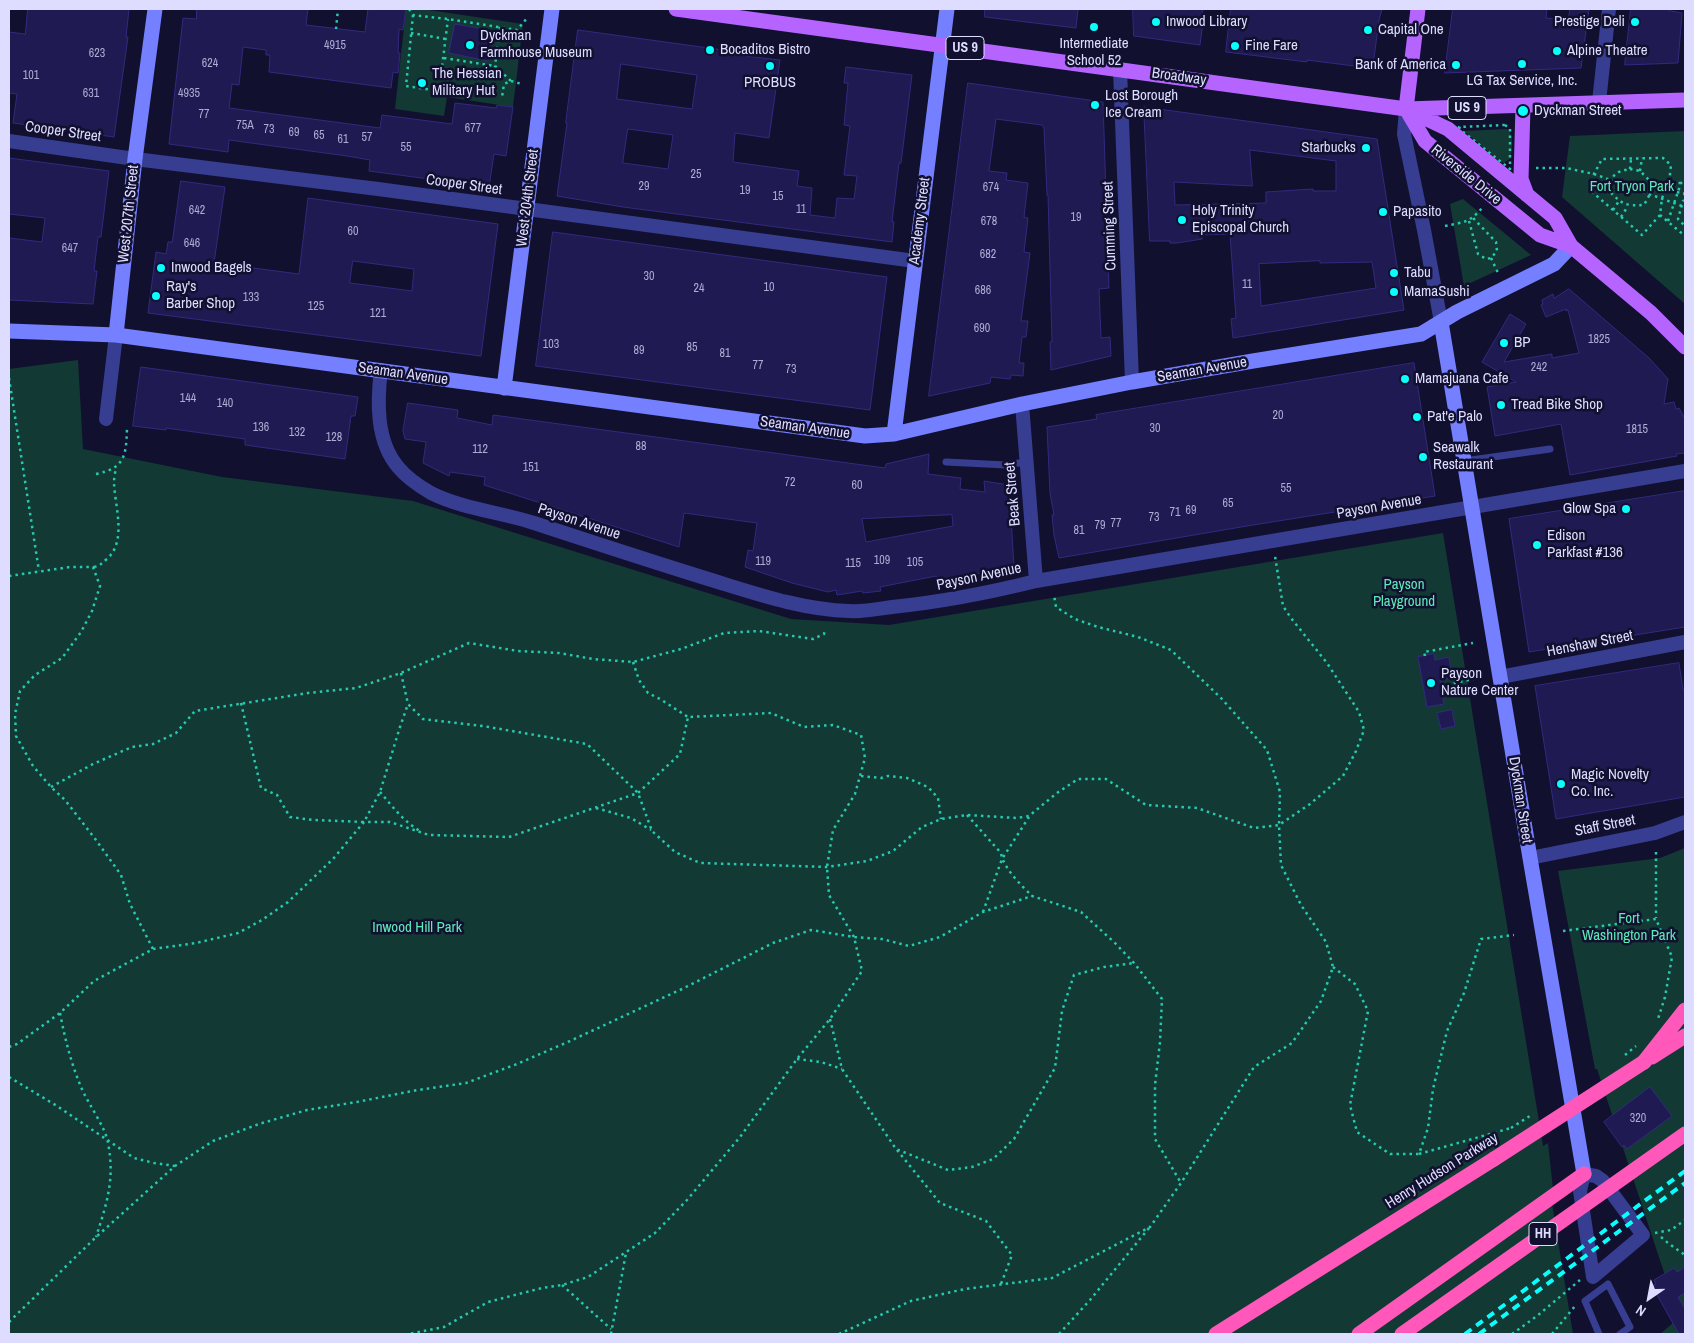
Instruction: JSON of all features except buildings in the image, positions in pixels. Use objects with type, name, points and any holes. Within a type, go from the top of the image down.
[{"type":"highway","points":[[1644,1062],[1685,1010]]},
{"type":"highway","name":"Henry Hudson Parkway","points":[[1216,1334],[1494,1160],[1685,1036]]},
{"type":"highway","name":"HH","points":[[1402,1334],[1685,1134]]},
{"type":"highway","points":[[1359,1334],[1584,1174]]},
{"type":"main road","name":"Broadway","points":[[676,9],[1406,109],[1685,100]]},
{"type":"main road","points":[[1406,109],[1418,9]]},
{"type":"main road","points":[[1523,106],[1521,179],[1527,195]]},
{"type":"main road","name":"Riverside Drive","points":[[1406,109],[1448,129],[1555,218],[1571,246],[1651,313],[1685,347]]},
{"type":"main road","name":"Riverside Drive","points":[[1406,109],[1425,140],[1540,235],[1571,246]]},
{"type":"street","name":"West 207th Street","points":[[106,419],[135,159],[156,9]]},
{"type":"street","name":"West 204th Street","points":[[504,388],[552,9]]},
{"type":"street","name":"Academy Street","points":[[894,434],[947,9]]},
{"type":"street","points":[[1599,102],[1609,9]]},
{"type":"street","name":"Cumming Street","points":[[1120,69],[1132,382]]},
{"type":"street","points":[[1406,109],[1404,134],[1441,322]]},
{"type":"street","name":"Cooper Street","points":[[9,141],[916,261]]},
{"type":"street","name":"Seaman Avenue","points":[[9,331],[116,335],[866,436],[894,434],[1022,404],[1132,382],[1421,334],[1457,312],[1554,264],[1571,246]]},
{"type":"street","name":"Dyckman Street","points":[[1441,322],[1584,1174],[1580,1191],[1593,1273]]},
{"type":"street","name":"Payson Avenue","points":[[381,370],[378,388],[381,430],[398,468],[421,487],[466,506],[531,522],[598,545],[763,596],[813,607],[850,611],[930,603],[987,593],[1036,581],[1685,471]]},
{"type":"street","name":"Beak Street","points":[[1022,404],[1036,581]]},
{"type":"street","name":"Henshaw Street","points":[[1500,677],[1685,642]]},
{"type":"street","name":"Staff Street","points":[[1530,858],[1655,833],[1685,822]]},
{"type":"street","points":[[1584,1174],[1596,1176],[1604,1181],[1643,1235],[1593,1273]]},
{"type":"lane","points":[[1463,461],[1550,449]]},
{"type":"lane","points":[[946,462],[1006,465],[1026,462]]},
{"type":"lane","points":[[1593,1273],[1599,1291]]},
{"type":"lane","points":[[1600,1334],[1585,1301],[1608,1284],[1630,1327],[1620,1334]]},
{"type":"path","points":[[336,29],[338,9]]},
{"type":"path","points":[[409,9],[413,15],[406,86],[438,91],[448,19]]},
{"type":"path","points":[[413,15],[516,30],[528,17]]},
{"type":"path","points":[[495,66],[500,28]]},
{"type":"path","points":[[411,33],[446,39]]},
{"type":"path","points":[[464,61],[465,57]]},
{"type":"path","points":[[444,58],[495,66],[511,81],[522,84]]},
{"type":"path","points":[[502,97],[504,84],[511,81]]},
{"type":"path","points":[[1459,127],[1505,125],[1510,129],[1510,134]]},
{"type":"path","points":[[1630,169],[1631,158]]},
{"type":"path","points":[[1631,158],[1663,158],[1671,165],[1669,182],[1662,198],[1660,215],[1642,235],[1591,191],[1594,174],[1602,159],[1631,158]]},
{"type":"path","points":[[1640,171],[1642,158]]},
{"type":"path","points":[[1536,168],[1566,168],[1594,174],[1682,206]]},
{"type":"path","points":[[1630,169],[1640,171],[1650,181],[1650,194],[1644,205],[1628,206],[1619,201],[1610,192],[1611,180],[1618,172],[1630,169]]},
{"type":"path","points":[[1669,182],[1685,182]]},
{"type":"path","points":[[1668,221],[1681,183]]},
{"type":"path","points":[[1678,192],[1684,194],[1685,191]]},
{"type":"path","points":[[1685,200],[1683,201],[1678,220],[1685,226]]},
{"type":"path","points":[[1613,210],[1619,201]]},
{"type":"path","points":[[1621,217],[1628,206]]},
{"type":"path","points":[[1445,226],[1469,221],[1482,208]]},
{"type":"path","points":[[1660,215],[1685,236]]},
{"type":"path","points":[[1469,221],[1478,254],[1486,259],[1491,258],[1497,251],[1496,242],[1473,218]]},
{"type":"path","points":[[1491,258],[1500,276]]},
{"type":"path","points":[[9,378],[39,571]]},
{"type":"path","points":[[96,474],[116,468],[122,461],[126,447],[127,429]]},
{"type":"path","points":[[9,576],[70,567],[99,566],[112,554],[117,542],[118,522],[114,482],[116,468]]},
{"type":"path","points":[[984,912],[1002,859],[1029,816],[1078,779],[1106,779],[1146,805],[1197,808],[1254,828],[1279,825],[1310,804],[1344,776],[1364,730],[1359,712],[1327,663],[1283,606],[1275,556]]},
{"type":"path","points":[[93,566],[100,586],[92,611],[81,632],[62,658],[35,675],[20,691],[15,714],[16,736],[33,766],[65,800],[121,875],[130,904],[153,949]]},
{"type":"path","points":[[1054,595],[1056,607],[1075,618],[1098,627],[1138,637],[1170,650],[1221,698],[1267,750],[1280,792],[1281,865],[1300,905],[1326,942],[1333,967],[1321,1001],[1292,1043],[1254,1067],[1181,1183],[1150,1227],[1060,1334]]},
{"type":"path","points":[[51,787],[93,764],[132,747],[153,744],[176,733],[195,710],[308,693],[356,688],[401,673],[469,643],[518,651],[559,653],[593,659],[633,662],[724,633],[759,630],[813,640],[824,634],[825,629]]},
{"type":"path","points":[[1425,656],[1424,652],[1473,643]]},
{"type":"path","points":[[409,1334],[444,1327],[488,1302],[588,1277],[655,1233],[687,1200],[740,1137],[797,1059],[830,1019],[862,971],[854,937],[829,895],[827,867],[833,830],[856,794],[865,758],[861,735],[833,724],[804,727],[770,713],[688,717],[648,693],[639,680],[633,662]]},
{"type":"path","points":[[9,1047],[17,1044],[60,1013],[94,981],[153,949],[238,934],[288,902],[333,859],[364,822],[380,792],[408,704],[401,673]]},
{"type":"path","points":[[1441,686],[1478,678]]},
{"type":"path","points":[[241,703],[261,788],[276,795],[290,817],[312,820],[390,822],[429,835],[509,837],[638,794],[680,754],[688,717]]},
{"type":"path","points":[[408,704],[423,719],[483,726],[587,744],[638,794],[652,831]]},
{"type":"path","points":[[860,776],[907,778],[928,787],[938,798],[941,819]]},
{"type":"path","points":[[380,792],[393,808],[413,827],[429,835]]},
{"type":"path","points":[[595,807],[631,818],[652,831],[675,852],[700,863],[827,867],[867,861],[893,851],[922,827],[941,819],[967,815],[1018,818],[1029,816]]},
{"type":"path","points":[[967,815],[1001,854],[1002,859],[1032,896],[1081,912],[1134,963],[1162,1000],[1155,1085],[1155,1139],[1181,1183]]},
{"type":"path","points":[[1656,852],[1656,919],[1672,957],[1665,996],[1657,1023]]},
{"type":"path","points":[[9,1322],[95,1238],[175,1166],[213,1141],[307,1110],[466,1083],[570,1042],[773,943],[811,930],[882,940],[909,946],[940,937],[984,912],[1032,896]]},
{"type":"path","points":[[1563,930],[1656,919]]},
{"type":"path","points":[[1419,1154],[1428,1128],[1433,1089],[1447,1031],[1464,993],[1481,939],[1514,936]]},
{"type":"path","points":[[896,1149],[948,1170],[972,1168],[993,1159],[1014,1138],[1055,1068],[1062,1010],[1074,974],[1134,963]]},
{"type":"path","points":[[1333,967],[1355,984],[1368,1011],[1350,1106],[1358,1132],[1390,1154],[1419,1154],[1511,1128]]},
{"type":"path","points":[[60,1013],[66,1045],[81,1087],[108,1140],[111,1176],[108,1202],[95,1238]]},
{"type":"path","points":[[830,1019],[842,1069],[896,1149],[940,1203],[986,1221],[1012,1255],[1001,1284]]},
{"type":"path","points":[[797,1059],[821,1062],[842,1069]]},
{"type":"path","points":[[9,1077],[57,1106],[134,1158],[175,1166]]},
{"type":"path","points":[[1671,1230],[1685,1220]]},
{"type":"path","points":[[839,1334],[911,1301],[965,1289],[1052,1278],[1150,1227]]},
{"type":"path","points":[[1661,1237],[1685,1255]]},
{"type":"path","points":[[611,1334],[626,1253]]},
{"type":"path","points":[[1512,1334],[1593,1273]]},
{"type":"path","points":[[562,1285],[612,1329]]},
{"type":"path","points":[[1552,1334],[1579,1301]]},
{"type":"green space","points":[[406,9],[422,9],[523,24],[513,107],[447,97],[444,116],[395,109]]},
{"type":"green space","points":[[1507,129],[1512,138],[1511,158],[1504,163],[1500,162],[1464,131]]},
{"type":"green space","name":"Fort Tryon Park","points":[[1685,131],[1685,304],[1562,197],[1570,136]]},
{"type":"green space","points":[[1463,199],[1531,255],[1464,286],[1450,204]]},
{"type":"green space","name":"Inwood Hill Park","points":[[78,360],[83,449],[222,477],[413,501],[791,619],[889,625],[1443,533],[1543,1146],[1548,1143],[1553,1189],[1550,1191],[1573,1334],[9,1334],[9,369]]},
{"type":"green space","name":"Fort Washington Park","points":[[1685,848],[1685,1334],[1660,1334],[1679,1318],[1597,1069],[1595,1069],[1558,871],[1660,858]]},
{"type":"railway","points":[[1465,1334],[1685,1171]]},
{"type":"railway","points":[[1479,1334],[1685,1183]]},
{"type":"place","name":"Inwood Library","points":[[1156,22]]},
{"type":"place","name":"Prestige Deli","points":[[1635,22]]},
{"type":"place","name":"Intermediate School 52","points":[[1094,27]]},
{"type":"place","name":"Capital One","points":[[1368,30]]},
{"type":"place","name":"Dyckman Farmhouse Museum","points":[[470,45]]},
{"type":"place","name":"Fine Fare","points":[[1235,46]]},
{"type":"place","name":"Bocaditos Bistro","points":[[710,50]]},
{"type":"place","name":"Alpine Theatre","points":[[1557,51]]},
{"type":"place","name":"LG Tax Service, Inc.","points":[[1522,64]]},
{"type":"place","name":"Bank of America","points":[[1456,65]]},
{"type":"place","name":"PROBUS","points":[[770,66]]},
{"type":"place","name":"The Hessian Military Hut","points":[[422,83]]},
{"type":"place","name":"Lost Borough Ice Cream","points":[[1095,105]]},
{"type":"place","name":"Dyckman Street","points":[[1523,111]]},
{"type":"place","name":"Starbucks","points":[[1366,148]]},
{"type":"place","name":"Papasito","points":[[1383,212]]},
{"type":"place","name":"Holy Trinity Episcopal Church","points":[[1182,220]]},
{"type":"place","name":"Inwood Bagels","points":[[161,268]]},
{"type":"place","name":"Tabu","points":[[1394,273]]},
{"type":"place","name":"MamaSushi","points":[[1394,292]]},
{"type":"place","name":"Ray's Barber Shop","points":[[156,296]]},
{"type":"place","name":"BP","points":[[1504,343]]},
{"type":"place","name":"Mamajuana Cafe","points":[[1405,379]]},
{"type":"place","name":"Tread Bike Shop","points":[[1501,405]]},
{"type":"place","name":"Pat'e Palo","points":[[1417,417]]},
{"type":"place","name":"Seawalk Restaurant","points":[[1423,457]]},
{"type":"place","name":"Glow Spa","points":[[1626,509]]},
{"type":"place","name":"Edison Parkfast #136","points":[[1537,545]]},
{"type":"place","name":"Payson Nature Center","points":[[1431,683]]},
{"type":"place","name":"Magic Novelty Co. Inc.","points":[[1561,784]]},
{"type":"park label","name":"Payson Playground","points":[[1404,594]]}]
